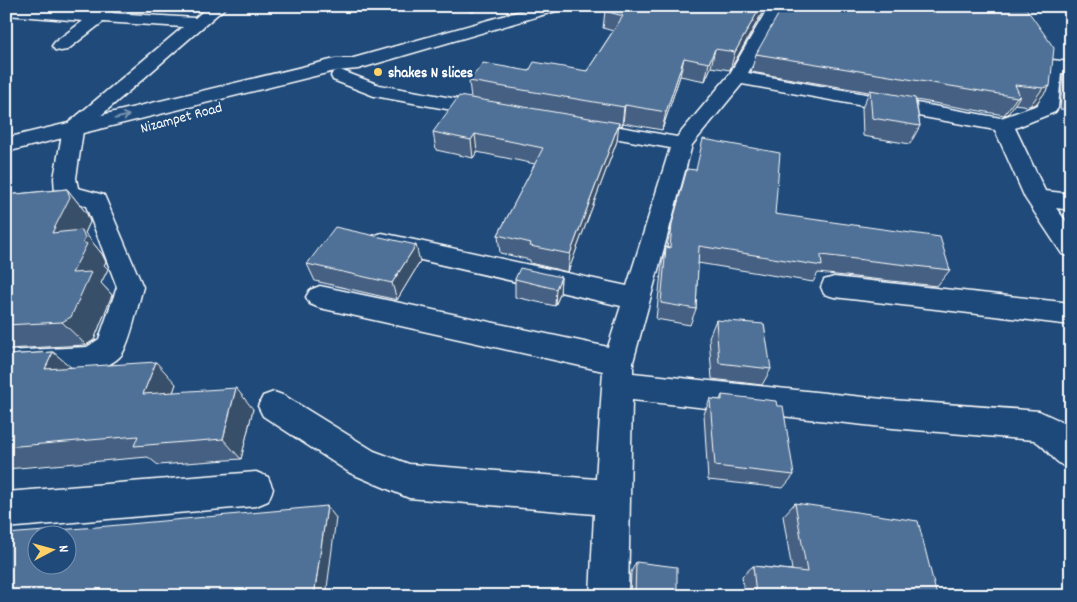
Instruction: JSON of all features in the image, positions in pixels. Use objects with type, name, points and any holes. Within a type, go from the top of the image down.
[{"type":"street","points":[[61,46],[113,6]]},
{"type":"street","points":[[6,364],[87,359],[101,354],[111,346],[130,286],[96,201],[58,195],[65,178],[71,138],[219,6]]},
{"type":"street","name":"Nizampet Road","points":[[6,146],[71,138],[345,71],[553,7]]},
{"type":"street","points":[[609,596],[618,373],[636,299],[682,144],[737,77],[776,9]]},
{"type":"street","points":[[11,12],[198,23]]},
{"type":"street","points":[[737,77],[1003,125],[1048,108],[1052,66],[1071,68]]},
{"type":"street","points":[[345,71],[374,90],[509,114]]},
{"type":"street","points":[[557,122],[682,144]]},
{"type":"street","points":[[1003,125],[1037,198],[1071,248]]},
{"type":"street","name":"Nizampet Road","points":[[6,163],[71,138]]},
{"type":"street","points":[[1037,198],[1071,202]]},
{"type":"street","points":[[357,237],[636,299]]},
{"type":"street","points":[[834,287],[1071,314]]},
{"type":"street","points":[[320,297],[618,373],[892,414],[1040,426],[1053,434],[1071,454]]},
{"type":"street","points":[[274,406],[362,462],[409,481],[613,498]]},
{"type":"street","points":[[6,510],[256,489]]},
{"type":"building","points":[[610,6],[761,6],[735,52],[715,49],[709,63],[684,58],[666,112],[625,105],[624,107],[469,81],[483,63],[529,71],[534,62],[587,71],[623,16],[605,11]]},
{"type":"building","points":[[783,6],[1002,6],[1026,8],[1054,48],[1050,86],[1043,88],[1015,85],[1020,96],[1017,97],[756,54]]},
{"type":"building","points":[[870,90],[915,98],[920,126],[872,118]]},
{"type":"building","points":[[459,96],[619,123],[570,254],[530,246],[531,243],[498,235],[543,148],[475,134],[471,140],[433,132]]},
{"type":"building","points":[[703,139],[780,153],[775,214],[940,237],[950,270],[821,255],[822,266],[699,246],[696,309],[661,303],[666,247],[670,248],[672,224],[687,169],[696,170]]},
{"type":"building","points":[[67,189],[70,197],[52,233],[82,230],[85,238],[83,242],[87,244],[72,273],[91,272],[71,317],[62,322],[6,325],[6,195]]},
{"type":"building","points":[[335,227],[416,245],[392,283],[307,264]]},
{"type":"building","points":[[520,268],[561,277],[556,289],[515,279]]},
{"type":"building","points":[[716,320],[764,324],[771,369],[719,363]]},
{"type":"building","points":[[53,352],[45,369],[156,362],[143,394],[236,388],[223,439],[134,446],[138,436],[6,447],[6,355]]},
{"type":"building","points":[[722,395],[776,401],[777,406],[783,406],[794,475],[715,466],[710,399],[722,400]]},
{"type":"building","points":[[795,503],[918,521],[937,596],[756,596],[753,566],[807,572]]},
{"type":"building","points":[[327,506],[314,596],[6,596],[6,534],[28,532],[28,574],[78,574],[78,528]]},
{"type":"building","points":[[636,562],[677,567],[677,596],[635,596]]},
{"type":"place","name":"shakes N slices","points":[[378,72]]}]
